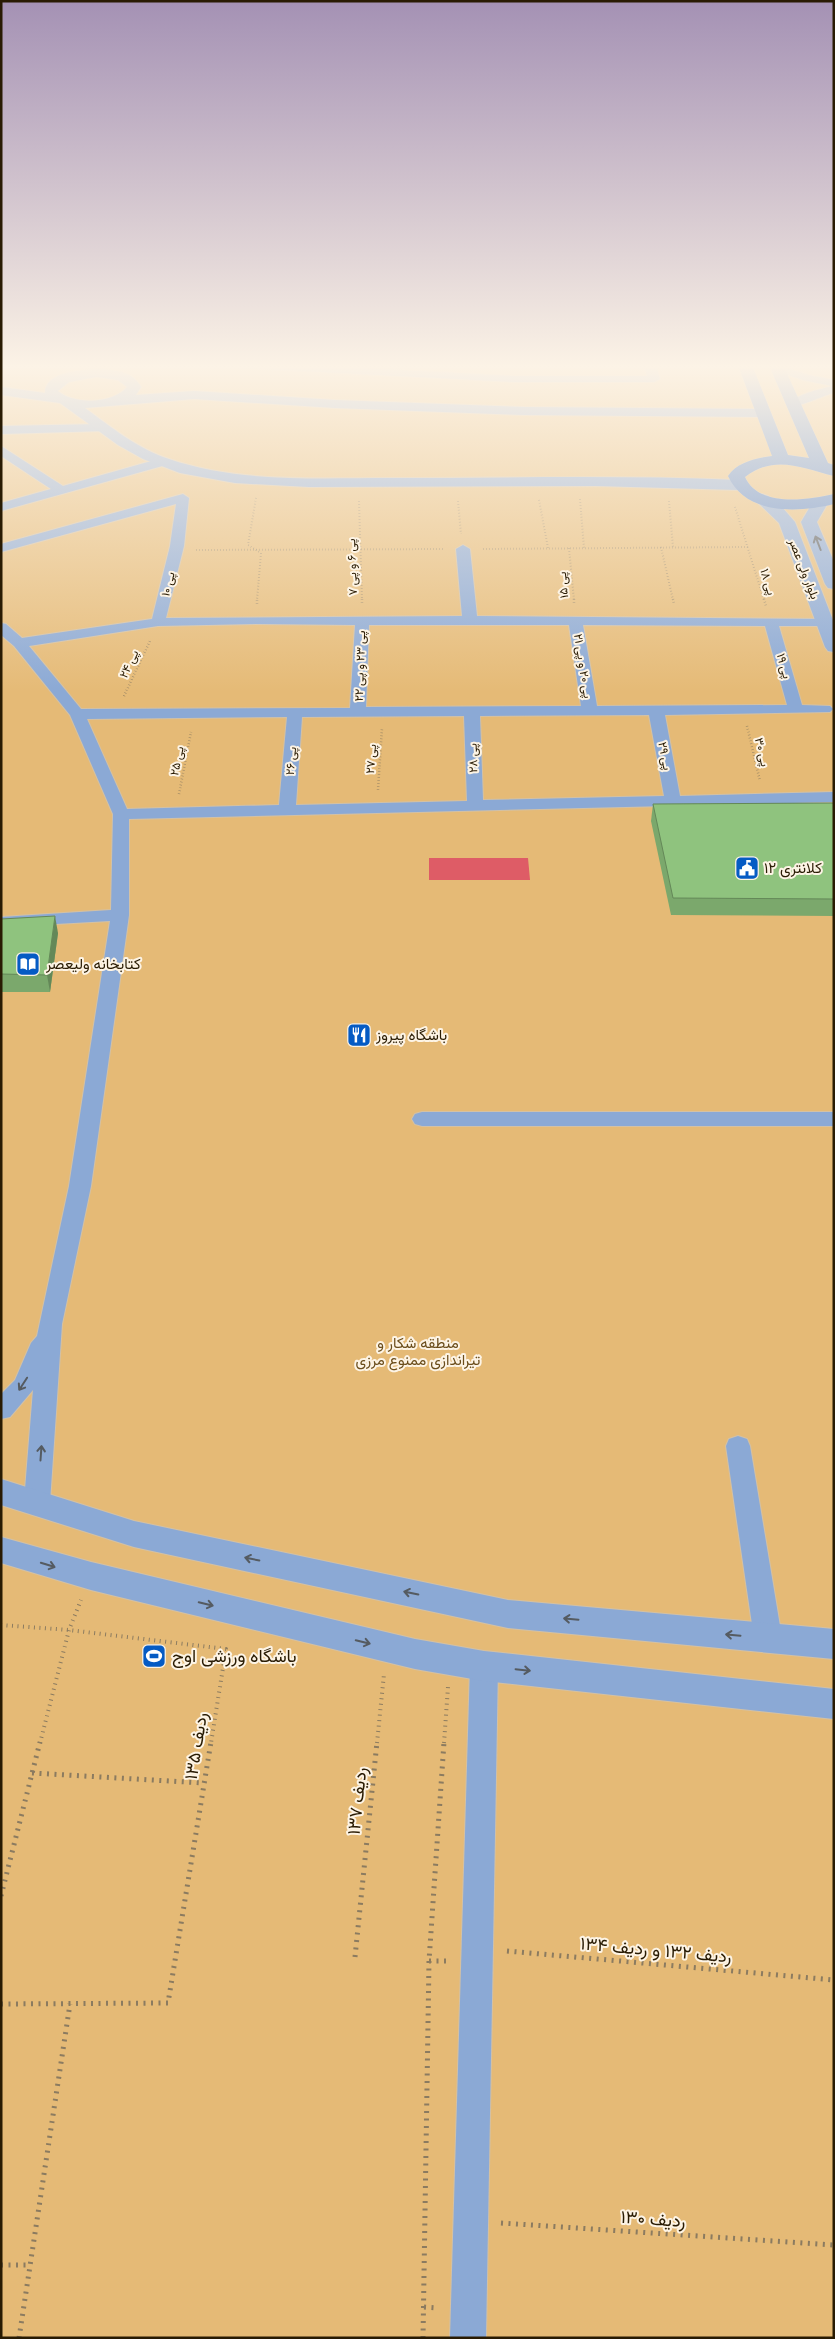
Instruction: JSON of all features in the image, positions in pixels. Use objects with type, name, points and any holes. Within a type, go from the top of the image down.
[{"type":"main road","points":[[741,474],[737,481],[747,493],[762,499],[791,504],[827,501]]},
{"type":"street","points":[[37,474],[61,490]]},
{"type":"street","points":[[1,507],[118,474]]},
{"type":"street","points":[[207,474],[259,482],[737,481]]},
{"type":"street","name":"پی ۱۰","points":[[1,548],[183,498],[178,546],[158,622]]},
{"type":"street","name":"بلوار ولی عصر","points":[[762,499],[787,522],[834,647]]},
{"type":"street","name":"بلوار ولی عصر","points":[[827,501],[810,522],[834,584]]},
{"type":"street","points":[[463,549],[470,620]]},
{"type":"street","name":"پی ۲۳ و پی ۲۲","points":[[358,712],[362,620]]},
{"type":"street","points":[[19,642],[158,622],[470,620],[824,622]]},
{"type":"street","name":"پی ۲۰ و پی ۲۱","points":[[575,621],[590,711]]},
{"type":"street","name":"پی ۱۹","points":[[771,622],[796,709]]},
{"type":"street","points":[[1,627],[19,642],[78,714],[121,814],[120,916],[80,1186],[50,1324],[38,1502]]},
{"type":"street","points":[[78,714],[825,709]]},
{"type":"street","name":"پی ۲۹","points":[[656,710],[673,801]]},
{"type":"street","name":"پی ۲۸","points":[[472,711],[475,805]]},
{"type":"street","name":"پی ۲۶","points":[[287,810],[295,712]]},
{"type":"street","points":[[121,814],[834,797]]},
{"type":"street","points":[[1,922],[120,916]]},
{"type":"street","points":[[422,1119],[834,1119]]},
{"type":"street","points":[[1,1410],[24,1385],[50,1324]]},
{"type":"street","points":[[738,1446],[768,1638]]},
{"type":"street","points":[[1,1492],[38,1502],[134,1534],[508,1614],[834,1644]]},
{"type":"street","points":[[1,1550],[91,1576],[387,1648],[449,1660],[484,1666],[834,1704]]},
{"type":"street","points":[[468,2338],[484,1666]]},
{"type":"path","points":[[536,481],[548,548]]},
{"type":"path","points":[[256,620],[261,554],[248,544],[259,482]]},
{"type":"path","points":[[456,482],[463,549]]},
{"type":"path","points":[[578,482],[584,548]]},
{"type":"path","points":[[667,482],[673,548]]},
{"type":"path","name":"پی ۶ و پی ۷","points":[[359,483],[362,620]]},
{"type":"path","name":"پی ۱۸","points":[[735,506],[771,622]]},
{"type":"path","name":"پی ۱۵","points":[[569,548],[575,621]]},
{"type":"path","points":[[662,548],[677,622]]},
{"type":"path","name":"پی ۲۴","points":[[116,713],[158,622]]},
{"type":"path","name":"پی ۳۰","points":[[744,710],[764,799]]},
{"type":"path","name":"پی ۲۷","points":[[376,808],[384,712]]},
{"type":"path","name":"پی ۲۵","points":[[176,812],[195,713]]},
{"type":"path","points":[[1,1896],[69,1630],[91,1576]]},
{"type":"path","points":[[1,1625],[69,1630]]},
{"type":"path","name":"ردیف ۱۳۵","points":[[69,1630],[226,1649],[168,2003],[70,2004]]},
{"type":"path","name":"ردیف ۱۳۷","points":[[355,1957],[387,1648]]},
{"type":"path","points":[[423,2338],[429,1961],[449,1660]]},
{"type":"path","points":[[32,1773],[204,1783]]},
{"type":"path","name":"ردیف ۱۳۲ و ردیف ۱۳۴","points":[[476,1948],[834,1980]]},
{"type":"path","points":[[1,2004],[70,2004],[19,2338]]},
{"type":"path","name":"ردیف ۱۳۰","points":[[471,2221],[834,2245]]},
{"type":"path","points":[[1,2265],[29,2265]]},
{"type":"green space","name":"منطقه شکار و تیراندازی ممنوع مرزی","points":[[1,474],[834,474],[834,2338],[1,2338]]},
{"type":"shaded area","points":[[429,858],[528,858],[530,880],[429,880]]},
{"type":"building","name":"کلانتری ۱۲","points":[[834,803],[834,899],[673,898],[653,804]]},
{"type":"building","name":"کتابخانه ولیعصر","points":[[55,916],[47,975],[1,974],[1,919]]},
{"type":"place","name":"کلانتری ۱۲","points":[[747,868]]},
{"type":"place","name":"کتابخانه ولیعصر","points":[[28,964]]},
{"type":"place","name":"باشگاه پیروز","points":[[359,1035]]},
{"type":"place","name":"باشگاه ورزشی اوج","points":[[154,1656]]}]
